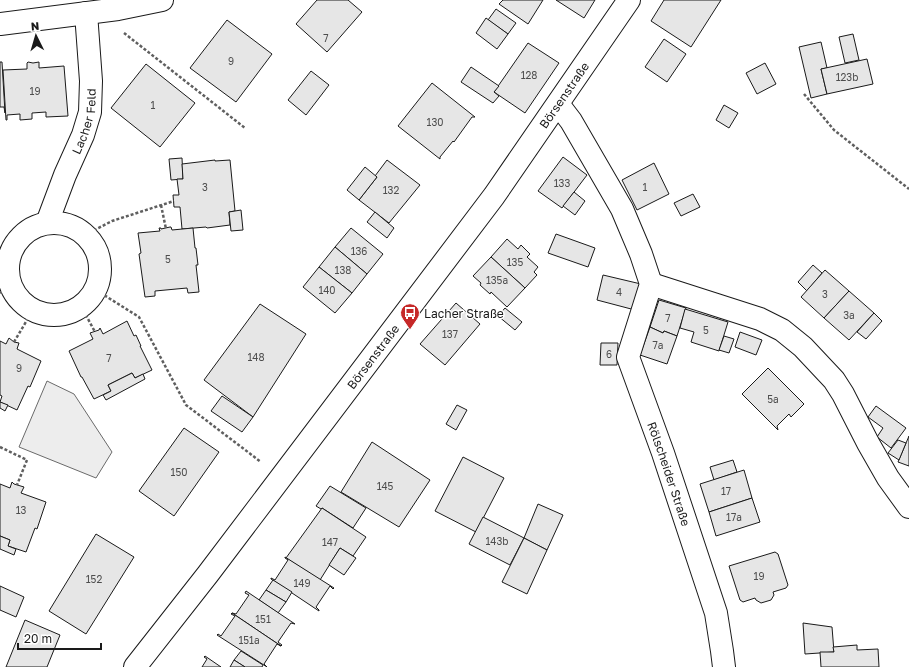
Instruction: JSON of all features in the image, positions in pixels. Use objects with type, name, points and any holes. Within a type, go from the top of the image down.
[{"type":"street","points":[[0,24],[118,9],[162,0]]},
{"type":"street","name":"Börsenstraße","points":[[135,667],[281,478],[494,196],[629,0]]},
{"type":"street","name":"Lacher Feld","points":[[47,223],[65,175],[83,135],[90,112],[91,81],[86,13]]},
{"type":"street","points":[[558,104],[571,121],[622,209],[642,254],[651,284],[760,319],[782,330],[803,348],[834,380],[888,478],[909,507]]},
{"type":"street","points":[[53,222],[67,225],[79,230],[85,235],[96,249],[100,261],[100,274],[96,290],[81,306],[71,312],[59,315],[47,315],[35,312],[14,294],[5,289],[10,253],[17,241],[27,231],[40,225],[53,222]]},
{"type":"street","name":"Rölscheider Straße","points":[[651,284],[628,357],[666,460],[716,613],[724,667]]},
{"type":"path","points":[[118,9],[121,31],[245,128]]},
{"type":"path","points":[[804,94],[834,130],[909,189]]},
{"type":"path","points":[[85,235],[112,221],[174,201]]},
{"type":"path","points":[[161,205],[166,228]]},
{"type":"path","points":[[96,290],[139,317],[186,405],[281,478]]},
{"type":"path","points":[[81,306],[95,332]]},
{"type":"path","points":[[14,342],[33,310]]},
{"type":"path","points":[[0,447],[27,460],[17,485]]},
{"type":"shaded area","points":[[47,381],[74,394],[112,452],[96,478],[19,447]]},
{"type":"building","points":[[317,0],[348,0],[362,12],[327,52],[296,24]]},
{"type":"building","points":[[503,0],[543,0],[528,24],[499,4]]},
{"type":"building","points":[[556,0],[595,0],[584,18]]},
{"type":"building","points":[[664,0],[721,0],[691,47],[651,21]]},
{"type":"building","points":[[496,9],[516,23],[508,34],[488,20]]},
{"type":"building","points":[[486,18],[508,34],[497,49],[476,33]]},
{"type":"building","points":[[227,20],[272,54],[236,102],[190,68]]},
{"type":"building","points":[[853,34],[859,60],[845,63],[839,37]]},
{"type":"building","points":[[664,39],[686,54],[667,82],[645,67]]},
{"type":"building","points":[[821,42],[827,68],[821,69],[827,94],[811,98],[799,47]]},
{"type":"building","points":[[528,43],[559,63],[525,113],[494,92]]},
{"type":"building","points":[[867,59],[873,84],[827,94],[821,69]]},
{"type":"building","points":[[0,62],[2,62],[5,113],[4,107],[0,107]]},
{"type":"building","points":[[28,62],[39,62],[39,68],[64,66],[68,116],[46,117],[46,112],[32,113],[32,119],[20,120],[20,114],[7,115],[6,120],[3,70],[27,69]]},
{"type":"building","points":[[765,63],[776,84],[757,94],[746,73]]},
{"type":"building","points":[[146,64],[195,103],[160,147],[111,108]]},
{"type":"building","points":[[471,67],[499,86],[494,92],[499,96],[493,103],[461,82]]},
{"type":"building","points":[[311,71],[329,85],[306,115],[288,100]]},
{"type":"building","points":[[432,83],[475,117],[472,117],[454,142],[453,141],[440,157],[440,159],[398,126]]},
{"type":"building","points":[[724,105],[738,113],[729,128],[716,120]]},
{"type":"building","points":[[563,157],[587,175],[562,208],[538,191]]},
{"type":"building","points":[[182,158],[183,179],[171,180],[169,159]]},
{"type":"building","points":[[215,160],[230,160],[235,211],[229,212],[230,225],[182,229],[180,207],[174,207],[173,195],[179,195],[177,179],[183,179],[182,164]]},
{"type":"building","points":[[387,160],[420,185],[389,223],[359,200],[377,177],[375,176]]},
{"type":"building","points":[[654,163],[669,194],[637,210],[622,180]]},
{"type":"building","points":[[365,167],[377,177],[359,200],[347,190]]},
{"type":"building","points":[[574,192],[585,201],[575,215],[563,206]]},
{"type":"building","points":[[693,194],[700,207],[681,216],[674,203]]},
{"type":"building","points":[[241,210],[243,230],[231,231],[229,212]]},
{"type":"building","points":[[375,212],[394,228],[387,238],[367,222]]},
{"type":"building","points":[[171,227],[172,230],[193,228],[198,265],[196,265],[199,292],[188,293],[187,288],[155,291],[155,296],[145,297],[139,254],[141,253],[138,233],[160,231],[159,228]]},
{"type":"building","points":[[351,228],[383,254],[367,274],[335,247]]},
{"type":"building","points":[[556,234],[595,248],[588,267],[548,253]]},
{"type":"building","points":[[507,239],[518,249],[521,245],[530,254],[527,257],[538,267],[534,272],[537,275],[525,288],[491,257]]},
{"type":"building","points":[[335,247],[367,274],[352,293],[319,267]]},
{"type":"building","points":[[491,257],[525,288],[507,307],[491,292],[490,294],[480,285],[481,283],[473,276]]},
{"type":"building","points":[[813,265],[822,273],[807,291],[798,282]]},
{"type":"building","points":[[319,267],[352,293],[335,313],[303,287]]},
{"type":"building","points":[[825,270],[849,291],[824,318],[801,297]]},
{"type":"building","points":[[603,275],[641,284],[635,310],[597,300]]},
{"type":"building","points":[[849,291],[874,313],[849,340],[824,318]]},
{"type":"building","points":[[659,300],[686,308],[677,336],[664,331],[663,333],[650,327]]},
{"type":"building","points":[[456,303],[480,324],[445,365],[420,344]]},
{"type":"building","points":[[260,304],[306,334],[253,417],[204,380]]},
{"type":"building","points":[[505,308],[522,322],[515,330],[498,316]]},
{"type":"building","points":[[685,309],[728,322],[719,351],[691,342],[694,332],[680,328]]},
{"type":"building","points":[[874,313],[882,321],[866,339],[857,332]]},
{"type":"building","points":[[127,321],[134,336],[136,335],[152,370],[135,378],[132,373],[108,385],[111,391],[94,399],[81,377],[69,351],[93,339],[90,333],[99,330],[100,328],[103,334]]},
{"type":"building","points":[[650,327],[663,333],[664,331],[677,336],[667,364],[640,355]]},
{"type":"building","points":[[740,332],[762,340],[756,355],[735,347]]},
{"type":"building","points":[[724,336],[734,339],[729,353],[719,350]]},
{"type":"building","points":[[9,338],[14,342],[19,343],[17,349],[41,361],[30,387],[28,386],[17,410],[0,402],[2,396],[0,395],[0,341],[6,344]]},
{"type":"building","points":[[601,343],[618,343],[617,365],[600,365]]},
{"type":"building","points":[[768,368],[804,404],[791,417],[789,414],[777,426],[778,430],[742,394]]},
{"type":"building","points":[[132,373],[135,378],[143,374],[145,379],[106,400],[103,395],[111,391],[108,385]]},
{"type":"building","points":[[222,396],[253,417],[242,432],[211,411]]},
{"type":"building","points":[[0,402],[8,405],[5,411],[0,408]]},
{"type":"building","points":[[457,405],[467,410],[456,430],[446,424]]},
{"type":"building","points":[[876,406],[906,428],[891,448],[877,437],[883,428],[868,417]]},
{"type":"building","points":[[184,428],[219,452],[174,516],[139,491]]},
{"type":"building","points":[[909,436],[909,466],[898,462]]},
{"type":"building","points":[[898,440],[906,443],[899,460],[888,453]]},
{"type":"building","points":[[372,442],[430,480],[399,527],[341,492]]},
{"type":"building","points":[[463,457],[504,478],[476,532],[435,511]]},
{"type":"building","points":[[733,460],[737,472],[714,480],[710,467]]},
{"type":"building","points":[[744,470],[752,498],[709,512],[700,484]]},
{"type":"building","points":[[12,482],[24,487],[21,493],[46,502],[37,529],[35,528],[26,552],[8,546],[10,540],[0,536],[0,484],[10,488]]},
{"type":"building","points":[[330,486],[366,508],[353,528],[322,508],[321,509],[316,506]]},
{"type":"building","points":[[752,498],[760,522],[716,536],[709,512]]},
{"type":"building","points":[[538,504],[563,515],[547,550],[524,538]]},
{"type":"building","points":[[322,508],[366,537],[353,556],[340,548],[320,580],[286,558]]},
{"type":"building","points":[[483,517],[524,538],[510,565],[469,544]]},
{"type":"building","points":[[96,534],[134,557],[86,634],[49,611]]},
{"type":"building","points":[[0,536],[10,540],[8,546],[16,549],[14,555],[0,549]]},
{"type":"building","points":[[524,538],[547,550],[527,594],[502,582]]},
{"type":"building","points":[[340,548],[356,558],[344,575],[329,565]]},
{"type":"building","points":[[775,552],[778,554],[788,585],[786,588],[773,592],[774,595],[771,600],[761,603],[755,598],[743,602],[740,600],[729,566]]},
{"type":"building","points":[[285,557],[334,588],[333,589],[330,586],[316,607],[319,611],[271,579],[275,580],[288,560]]},
{"type":"building","points":[[273,580],[292,592],[286,602],[266,590]]},
{"type":"building","points":[[0,586],[24,597],[16,617],[0,610]]},
{"type":"building","points":[[266,590],[286,602],[278,613],[259,600]]},
{"type":"building","points":[[246,591],[295,624],[291,623],[278,642],[282,645],[281,646],[232,613],[236,614],[249,595],[245,593]]},
{"type":"building","points":[[232,613],[281,646],[277,644],[264,664],[267,667],[217,635],[218,634],[221,636],[235,616],[231,614]]},
{"type":"building","points":[[25,620],[60,635],[47,667],[6,667]]},
{"type":"building","points":[[803,623],[832,627],[834,652],[805,654]]},
{"type":"building","points":[[857,645],[857,650],[878,649],[879,667],[821,667],[820,652],[834,652],[833,647]]},
{"type":"building","points":[[241,651],[263,665],[262,667],[245,667],[234,660]]},
{"type":"building","points":[[205,656],[221,667],[202,667],[207,659],[204,657]]},
{"type":"building","points":[[234,660],[245,667],[230,667]]},
{"type":"place","name":"Lacher Straße","points":[[410,330]]}]
